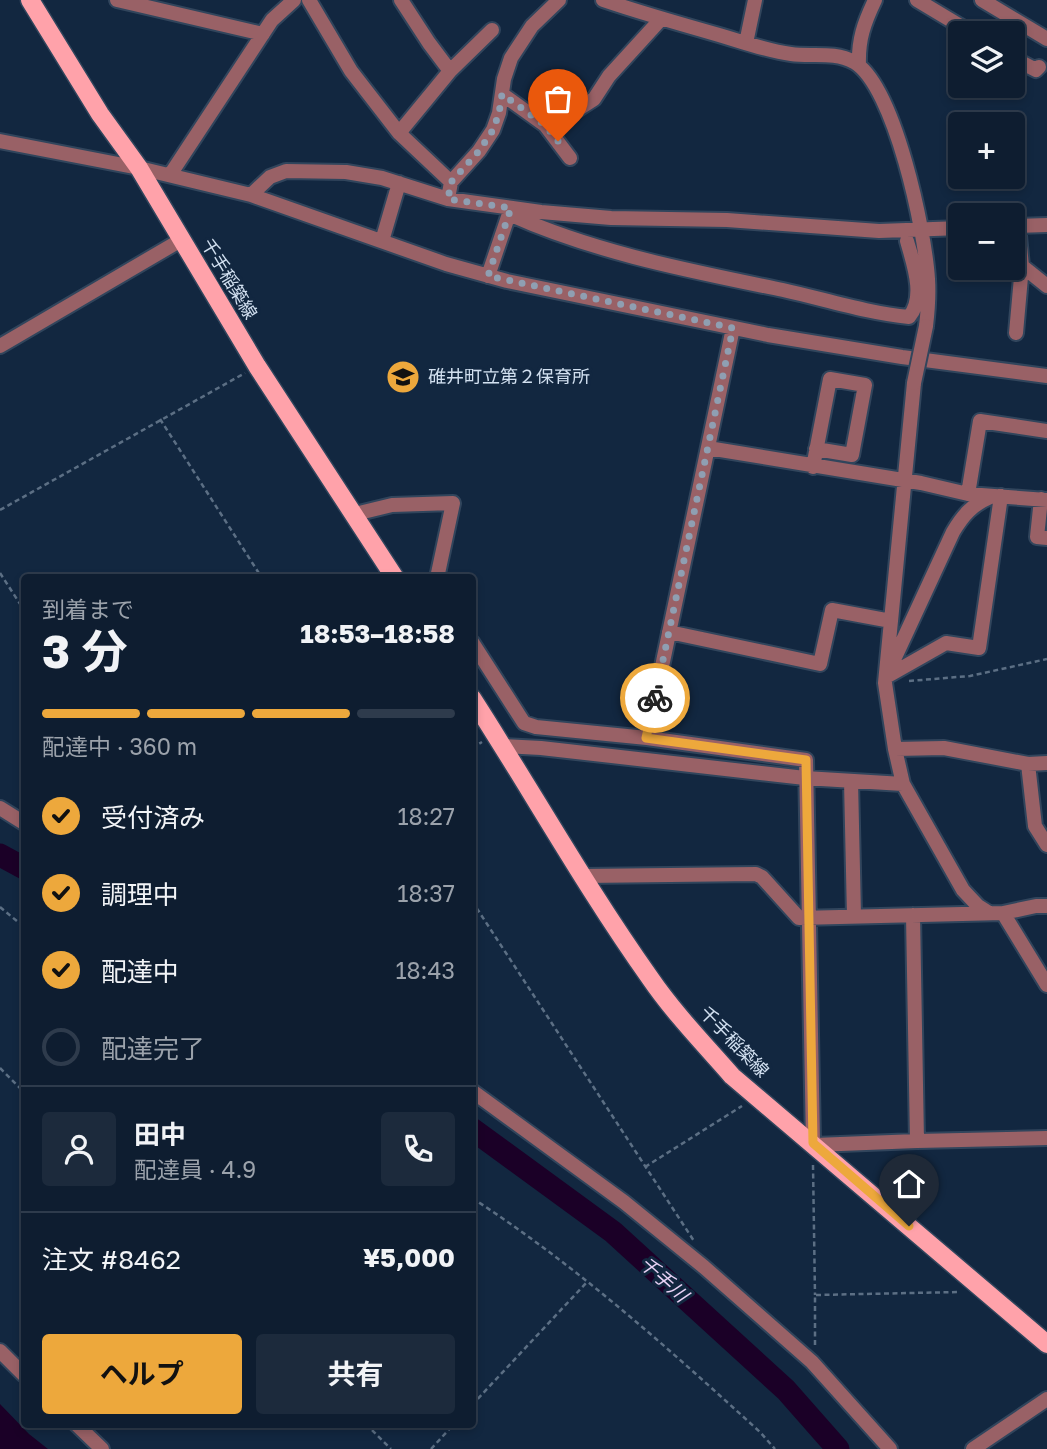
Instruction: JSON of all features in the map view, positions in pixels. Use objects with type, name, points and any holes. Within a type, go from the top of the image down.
[{"type":"main road","name":"千手稲築線","points":[[30,0],[100,114],[139,167],[257,366],[392,574]]},
{"type":"main road","name":"千手稲築線","points":[[476,705],[650,979],[706,1047],[732,1076],[1047,1345]]},
{"type":"street","points":[[117,0],[263,34]]},
{"type":"street","points":[[172,0],[181,15]]},
{"type":"street","points":[[170,174],[272,20],[294,0]]},
{"type":"street","points":[[309,0],[351,71],[399,133],[451,182]]},
{"type":"street","points":[[401,0],[450,71]]},
{"type":"street","points":[[448,199],[451,182],[479,151],[493,130],[510,58],[532,26],[559,0]]},
{"type":"street","points":[[746,43],[755,0]]},
{"type":"street","points":[[859,65],[859,37],[875,0]]},
{"type":"street","points":[[917,0],[952,21]]},
{"type":"street","points":[[982,0],[1047,39]]},
{"type":"street","points":[[607,1],[661,19],[792,54],[821,54],[846,58],[859,65],[874,83],[882,99],[914,191],[928,276],[926,326],[914,383],[903,481],[886,677],[895,749],[903,784],[963,890],[978,906],[996,913],[1047,985]]},
{"type":"street","points":[[566,117],[594,99],[609,76],[661,19]]},
{"type":"street","points":[[399,133],[450,71],[492,30]]},
{"type":"street","points":[[1025,66],[1036,70],[1045,64]]},
{"type":"street","points":[[502,94],[545,125],[570,158]]},
{"type":"street","points":[[0,141],[139,167],[251,195],[488,276],[733,328],[902,358],[1047,376]]},
{"type":"street","points":[[251,195],[270,177],[286,171],[346,172],[399,183],[448,199],[510,211],[611,218],[727,220],[879,231],[948,229]]},
{"type":"street","points":[[382,241],[399,183]]},
{"type":"street","points":[[510,211],[533,226],[671,266],[909,317],[914,312],[917,299],[916,272],[906,241]]},
{"type":"street","points":[[488,276],[510,211]]},
{"type":"street","points":[[1025,226],[1047,225]]},
{"type":"street","points":[[0,346],[181,240]]},
{"type":"street","points":[[1025,268],[1047,286]]},
{"type":"street","points":[[1016,333],[1021,280]]},
{"type":"street","points":[[646,738],[733,328]]},
{"type":"street","points":[[813,467],[816,449],[830,379],[865,385],[852,455],[816,449]]},
{"type":"street","points":[[968,494],[980,421],[1047,431]]},
{"type":"street","points":[[708,448],[921,483],[968,494],[1044,500],[1037,537],[1047,538]]},
{"type":"street","points":[[886,677],[946,643],[979,648],[997,496]]},
{"type":"street","points":[[886,677],[953,532],[964,514],[974,504],[997,496]]},
{"type":"street","points":[[355,514],[392,505],[453,503],[438,574]]},
{"type":"street","points":[[669,632],[820,664],[832,610],[891,621]]},
{"type":"street","points":[[476,648],[524,723],[536,727],[646,738],[806,760],[807,917],[814,1144],[1047,1138]]},
{"type":"street","points":[[501,746],[541,748],[805,778],[903,784]]},
{"type":"street","points":[[895,749],[944,748],[1028,764],[1047,763]]},
{"type":"street","points":[[1028,764],[1035,826],[1047,845]]},
{"type":"street","points":[[851,781],[854,916]]},
{"type":"street","points":[[0,808],[21,821]]},
{"type":"street","points":[[583,876],[756,874],[762,877],[799,918],[996,913],[1047,906]]},
{"type":"street","points":[[913,915],[917,1141]]},
{"type":"street","points":[[476,1094],[624,1202],[704,1268],[815,1366],[890,1449]]},
{"type":"street","points":[[0,1351],[21,1372]]},
{"type":"street","points":[[973,1449],[1047,1399]]},
{"type":"street","points":[[80,1428],[102,1449]]},
{"type":"path","points":[[0,510],[257,366]]},
{"type":"path","points":[[160,419],[259,574]]},
{"type":"path","points":[[0,573],[21,605]]},
{"type":"path","points":[[909,681],[970,676],[1047,659]]},
{"type":"path","points":[[0,907],[21,924]]},
{"type":"path","points":[[476,907],[694,1241],[704,1268]]},
{"type":"path","points":[[0,1068],[21,1089]]},
{"type":"path","points":[[645,1167],[757,1096]]},
{"type":"path","points":[[814,1144],[815,1366]]},
{"type":"path","points":[[476,1201],[514,1225],[587,1283],[700,1377],[775,1449]]},
{"type":"path","points":[[476,1401],[587,1283]]},
{"type":"path","points":[[814,1295],[985,1291]]},
{"type":"path","points":[[370,1428],[391,1449]]},
{"type":"path","points":[[431,1449],[450,1428]]},
{"type":"shaded area","points":[[0,1404],[21,1428],[48,1449],[0,1449]]},
{"type":"waterway","name":"千手川","points":[[0,855],[21,866]]},
{"type":"waterway","name":"千手川","points":[[476,1132],[613,1232],[786,1390],[838,1449]]},
{"type":"way so far","points":[[558,141],[545,125],[502,94],[493,130],[479,151],[451,182],[448,199],[511,208],[488,276],[733,328],[655,698]]},
{"type":"place","name":"碓井町立第２保育所","points":[[403,377]]},
{"type":"route","points":[[655,698],[646,738],[806,760],[813,1143],[909,1226]]}]
